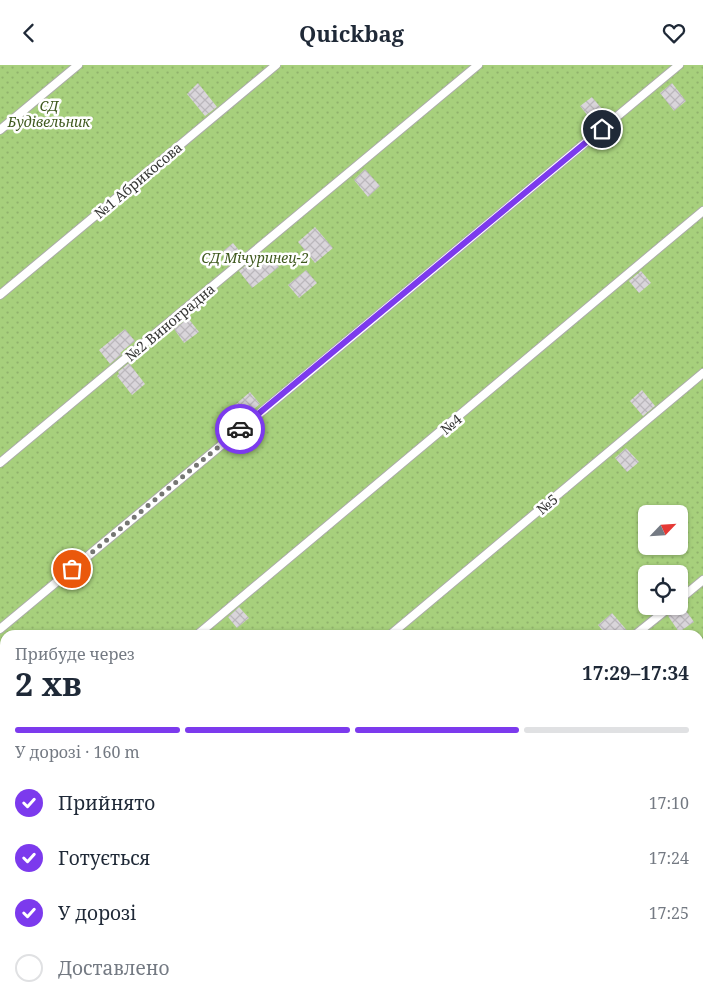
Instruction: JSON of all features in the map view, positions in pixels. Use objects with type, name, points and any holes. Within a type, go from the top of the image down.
[{"type":"lane","points":[[0,130],[78,65]]},
{"type":"lane","name":"№1 Абрикосова","points":[[0,295],[276,65]]},
{"type":"lane","name":"№2 Виноградна","points":[[0,463],[478,65]]},
{"type":"lane","points":[[0,629],[679,65]]},
{"type":"lane","name":"№4","points":[[203,630],[703,211]]},
{"type":"lane","name":"№5","points":[[396,630],[703,373]]},
{"type":"lane","points":[[688,592],[703,580]]},
{"type":"lane","points":[[641,630],[660,615]]},
{"type":"green space","points":[[0,65],[703,65],[703,630],[0,630]]},
{"type":"building","points":[[198,83],[217,107],[205,116],[187,94]]},
{"type":"building","points":[[672,83],[686,101],[674,111],[660,93]]},
{"type":"building","points":[[592,97],[608,116],[596,126],[580,106]]},
{"type":"building","points":[[365,169],[380,186],[368,197],[354,180]]},
{"type":"building","points":[[315,227],[333,248],[315,263],[298,242]]},
{"type":"building","points":[[233,243],[242,254],[232,262],[223,251]]},
{"type":"building","points":[[269,254],[279,267],[252,288],[239,271],[250,262],[254,267]]},
{"type":"building","points":[[306,270],[317,283],[299,298],[288,285]]},
{"type":"building","points":[[641,271],[651,283],[639,293],[629,281]]},
{"type":"building","points":[[188,318],[199,332],[184,343],[174,329]]},
{"type":"building","points":[[125,329],[135,341],[110,364],[99,350]]},
{"type":"building","points":[[129,363],[145,384],[132,395],[117,376],[118,372]]},
{"type":"building","points":[[642,390],[655,406],[643,416],[630,401]]},
{"type":"building","points":[[250,392],[260,404],[244,417],[235,405]]},
{"type":"building","points":[[626,448],[639,462],[627,472],[615,458]]},
{"type":"building","points":[[239,607],[249,618],[237,628],[228,617]]},
{"type":"building","points":[[612,613],[627,630],[602,630],[598,625]]},
{"type":"building","points":[[688,614],[694,622],[682,630],[678,630],[668,616]]},
{"type":"way so far","points":[[72,569],[240,429]]},
{"type":"route","points":[[240,429],[602,129]]},
{"type":"park label","name":"СД Будівельник","points":[[49,113]]},
{"type":"park label","name":"СД Мічуринец-2","points":[[255,257]]}]
